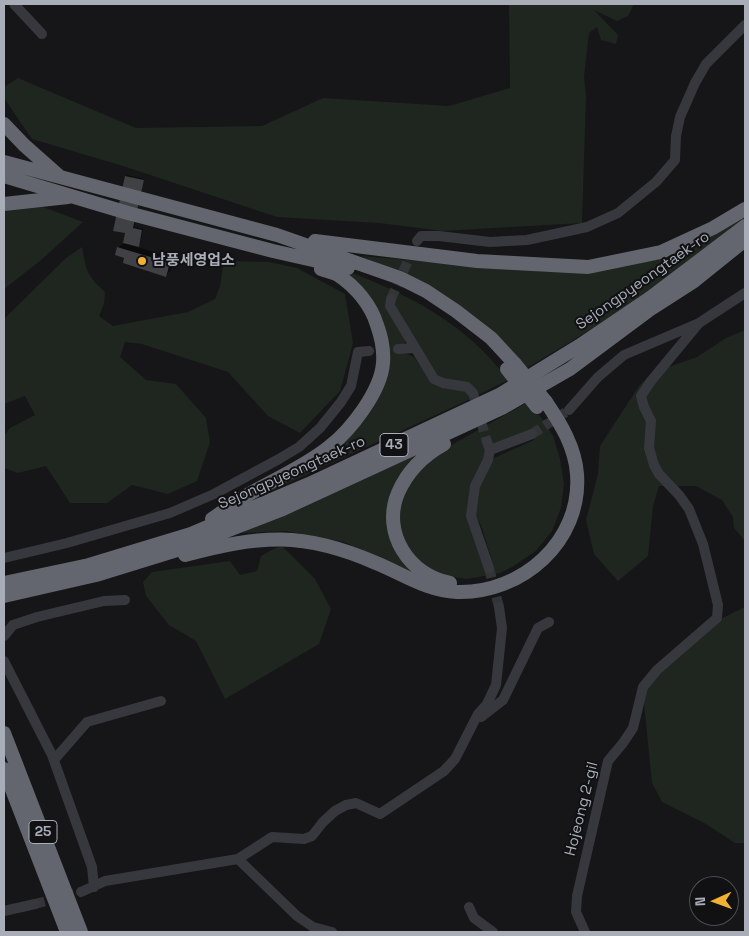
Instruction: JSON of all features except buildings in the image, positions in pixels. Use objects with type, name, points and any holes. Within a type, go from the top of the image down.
[{"type":"highway","points":[[4,124],[24,145],[62,178]]},
{"type":"highway","points":[[4,162],[278,235],[383,272],[426,291],[491,338],[542,405],[559,421],[574,455],[577,474],[576,500],[561,540],[529,572],[511,582],[486,589],[457,592],[436,589],[415,583],[385,567],[350,552],[322,544],[289,539],[258,539],[223,545],[151,564],[96,575]]},
{"type":"highway","points":[[4,176],[128,213],[273,251],[342,266],[400,288],[432,304],[460,323],[511,366]]},
{"type":"highway","points":[[4,204],[75,196]]},
{"type":"highway","points":[[278,235],[350,246],[477,261],[588,267],[661,252],[713,228],[745,209]]},
{"type":"highway","name":"Sejongpyeongtaek-ro","points":[[4,582],[89,566],[191,534],[309,484],[501,394],[579,346],[650,298],[745,226]]},
{"type":"highway","name":"Sejongpyeongtaek-ro","points":[[4,596],[96,575],[177,550],[283,509],[502,408],[570,369],[652,308],[694,281],[745,240]]},
{"type":"highway","points":[[191,534],[243,498],[290,472],[329,447],[361,413],[373,394],[380,377],[383,362],[380,333],[367,302],[337,274],[273,251]]},
{"type":"highway","points":[[502,408],[430,452],[404,481],[397,495],[393,523],[396,540],[411,562],[424,574],[438,581],[476,584],[506,576],[534,558],[560,526],[569,494],[567,463],[559,439],[542,405]]},
{"type":"highway","name":"25","points":[[4,733],[81,932]]},
{"type":"highway","name":"25","points":[[4,769],[67,932]]},
{"type":"street","points":[[14,4],[42,34]]},
{"type":"street","points":[[417,241],[421,236],[439,236],[490,242],[527,240],[587,227],[604,221],[630,204],[656,182],[675,160],[676,136],[680,117],[695,83],[706,64],[745,25]]},
{"type":"street","points":[[568,410],[598,377],[624,356],[699,322],[745,293]]},
{"type":"street","points":[[391,299],[390,306],[434,379],[443,383],[467,387],[472,393]]},
{"type":"street","name":"Hojeong 2-gil","points":[[585,932],[576,912],[577,896],[608,761],[624,743],[633,728],[643,686],[657,670],[717,618],[718,605],[703,544],[689,509],[679,495],[659,474],[654,465],[649,448],[651,421],[641,396],[699,322]]},
{"type":"street","points":[[398,349],[415,348]]},
{"type":"street","points":[[4,558],[67,543],[170,513],[214,494],[279,459],[299,447],[331,415],[351,386],[358,352],[369,351]]},
{"type":"street","points":[[489,568],[471,516],[475,486],[488,460],[488,446],[532,434]]},
{"type":"street","points":[[4,636],[13,625],[37,617],[104,601],[125,600]]},
{"type":"street","points":[[82,892],[105,881],[238,859],[272,837],[304,839],[312,836],[335,811],[346,805],[356,803],[380,814],[444,771],[455,759],[478,714],[487,704],[496,685],[502,628],[500,607]]},
{"type":"street","points":[[475,723],[503,700],[538,628],[549,622]]},
{"type":"street","points":[[4,661],[54,760],[92,867],[94,887]]},
{"type":"street","points":[[54,760],[88,722],[161,701]]},
{"type":"street","points":[[238,859],[297,916],[313,927],[332,932]]},
{"type":"street","points":[[4,911],[36,904]]},
{"type":"street","points":[[469,907],[474,918],[493,932]]},
{"type":"shaded area","points":[[509,4],[634,4],[628,16],[617,21],[594,10],[618,35],[616,44],[601,40],[597,27],[589,33],[584,77],[586,96],[582,223],[442,231],[379,223],[277,217],[123,166],[32,139],[4,98],[4,87],[18,78],[136,128],[262,126],[323,98],[449,106],[510,88]]},
{"type":"shaded area","points":[[30,202],[83,222],[40,261],[4,289],[4,212]]},
{"type":"shaded area","points":[[745,216],[745,218],[641,299],[527,368],[421,283],[361,256],[552,272],[587,272],[662,259]]},
{"type":"shaded area","points":[[82,247],[88,272],[105,292],[104,304],[99,316],[113,326],[188,312],[215,299],[220,286],[224,261],[269,262],[297,268],[345,294],[353,343],[340,391],[300,433],[268,416],[228,372],[142,344],[125,342],[120,357],[146,380],[176,384],[206,418],[210,442],[197,481],[168,494],[132,485],[107,503],[70,503],[46,466],[18,473],[4,468],[4,436],[10,428],[35,415],[25,396],[4,404],[4,319],[66,258]]},
{"type":"shaded area","points":[[347,271],[415,301],[456,327],[492,360],[508,380],[247,502],[319,458],[385,376],[365,294]],"holes":[[[389,297],[396,300],[396,310],[437,376],[474,392],[429,378],[414,357],[405,353],[402,345],[405,343],[405,339]]]},
{"type":"shaded area","points":[[745,330],[745,541],[734,528],[733,517],[722,500],[696,486],[659,486],[653,506],[648,556],[618,581],[594,554],[586,520],[598,474],[600,446],[639,386],[652,373],[697,357],[726,338]]},
{"type":"shaded area","points":[[528,402],[553,436],[560,459],[564,484],[561,508],[552,531],[536,551],[500,573],[467,579],[438,575],[414,558],[399,532],[400,502],[407,484],[432,456]],"holes":[[[530,434],[534,440],[492,459],[477,493],[475,515],[481,525],[493,564],[467,515],[486,454]]]},
{"type":"shaded area","points":[[417,454],[387,522],[389,535],[399,557],[419,576],[344,542],[286,531],[241,533]]},
{"type":"shaded area","points":[[281,545],[315,579],[331,609],[319,644],[225,699],[196,641],[169,625],[146,596],[143,582],[152,572],[230,561],[240,575],[257,571],[261,556]]},
{"type":"shaded area","points":[[745,607],[745,843],[735,843],[706,824],[662,802],[652,783],[644,703],[651,672],[692,633]]},
{"type":"tunnel","points":[[391,299],[414,247]]},
{"type":"tunnel","points":[[473,393],[487,442]]},
{"type":"tunnel","points":[[532,434],[569,410]]},
{"type":"tunnel","points":[[489,568],[499,607]]},
{"type":"tunnel","points":[[35,904],[81,892]]},
{"type":"place","name":"남풍세영업소","points":[[142,261]]}]
